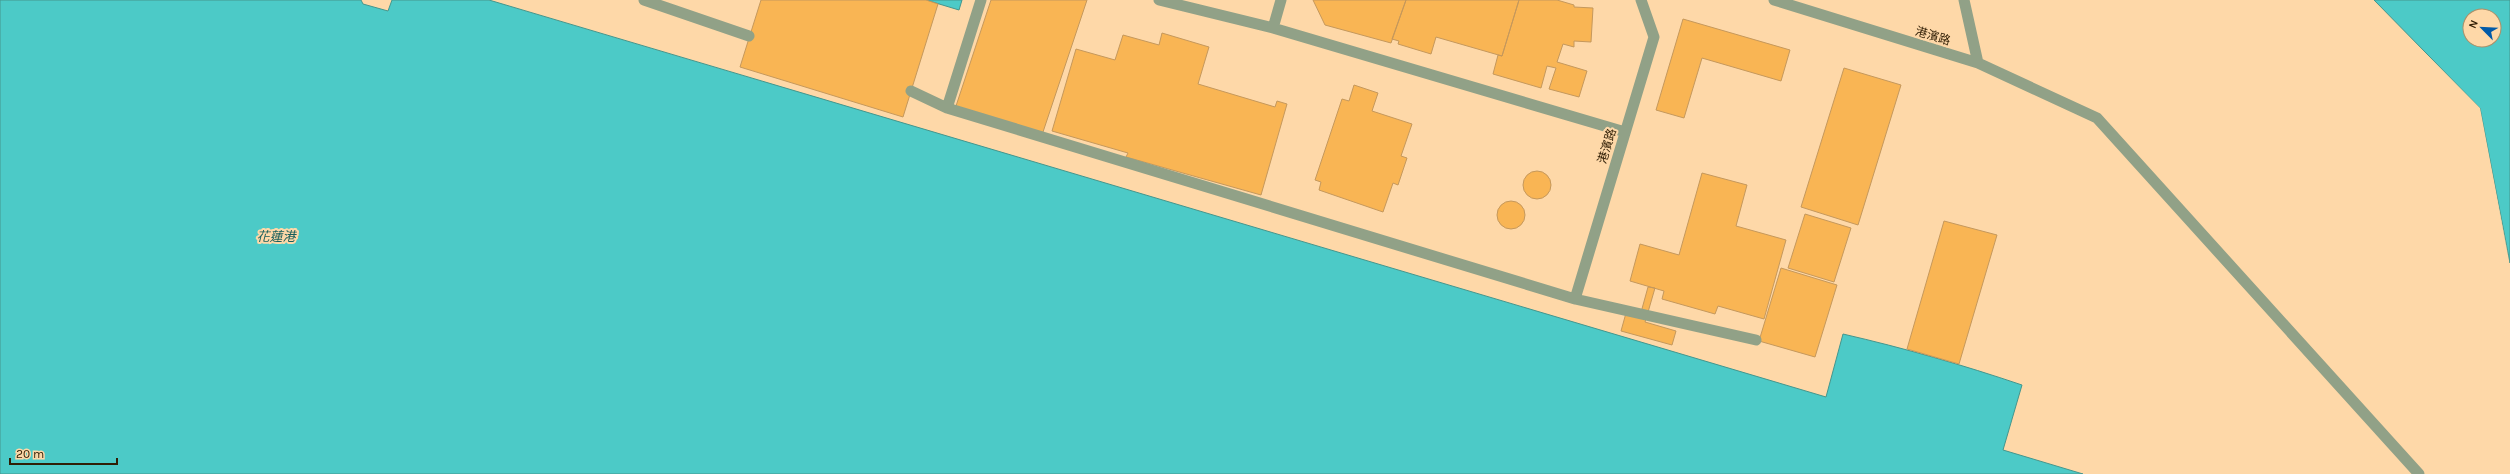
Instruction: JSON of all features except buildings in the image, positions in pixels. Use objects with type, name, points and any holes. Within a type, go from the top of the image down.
[{"type":"street","points":[[644,0],[749,36]]},
{"type":"street","points":[[947,108],[981,0]]},
{"type":"street","points":[[1159,0],[1273,28],[1625,132]]},
{"type":"street","points":[[1273,28],[1281,0]]},
{"type":"street","name":"港濱路","points":[[1575,299],[1654,37],[1641,0]]},
{"type":"street","name":"港濱路","points":[[1774,0],[1978,63],[2097,118],[2419,474]]},
{"type":"street","points":[[1964,0],[1978,63]]},
{"type":"street","points":[[911,91],[947,108],[1575,299],[1756,340]]},
{"type":"water","name":"花蓮港","points":[[0,0],[361,0],[363,4],[388,11],[392,0],[489,0],[1826,397],[1843,334],[1956,364],[2022,385],[2003,450],[2083,474],[0,474]]},
{"type":"water","points":[[926,0],[962,0],[959,10]]},
{"type":"water","points":[[2374,0],[2510,0],[2510,263],[2480,108]]},
{"type":"pier","points":[[2372,0],[2480,108],[2510,265],[2478,109]]}]
